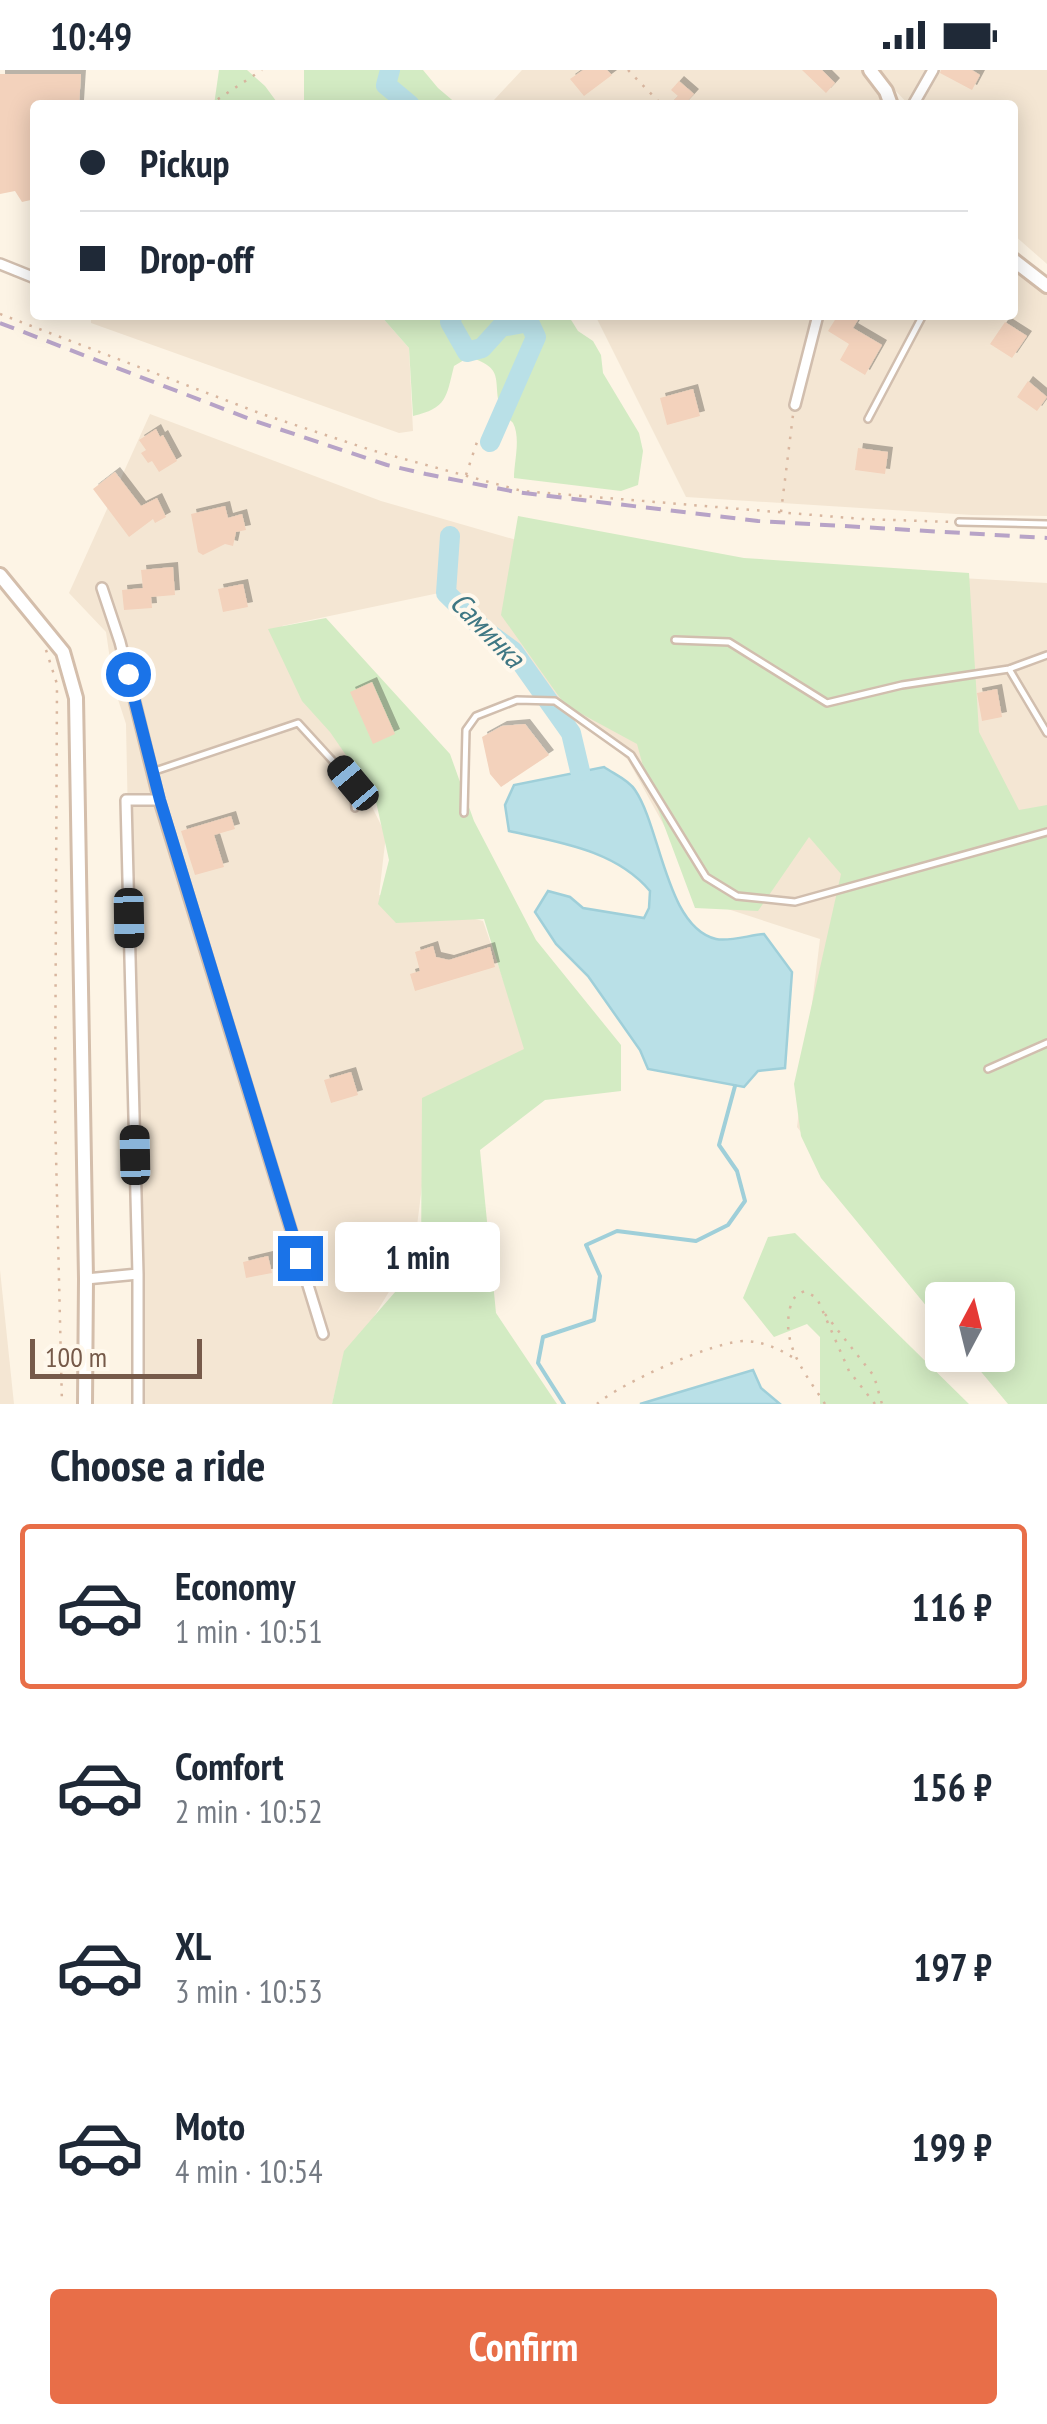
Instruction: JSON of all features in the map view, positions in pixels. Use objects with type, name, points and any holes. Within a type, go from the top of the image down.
[{"type":"main road","points":[[870,70],[889,100]]},
{"type":"main road","points":[[1018,263],[1047,286]]},
{"type":"main road","points":[[0,574],[63,652],[76,698],[85,1404]]},
{"type":"street","points":[[916,100],[934,70]]},
{"type":"street","points":[[0,264],[30,276]]},
{"type":"street","points":[[795,405],[817,320]]},
{"type":"street","points":[[102,588],[120,642],[160,800],[323,1334]]},
{"type":"street","points":[[138,1404],[126,800],[160,800]]},
{"type":"street","points":[[86,1279],[138,1274]]},
{"type":"lane","points":[[868,418],[920,320]]},
{"type":"lane","points":[[959,522],[1047,524]]},
{"type":"lane","points":[[675,640],[729,642],[827,703],[1009,669],[1047,654]]},
{"type":"lane","points":[[1009,669],[1047,733]]},
{"type":"lane","points":[[464,813],[466,730],[476,716],[517,700],[555,701],[632,755],[706,876],[736,896],[795,902],[1047,832]]},
{"type":"lane","points":[[152,772],[298,722],[353,783],[355,808]]},
{"type":"lane","points":[[988,1069],[1047,1043]]},
{"type":"path","points":[[217,100],[262,70]]},
{"type":"path","points":[[628,70],[657,100]]},
{"type":"path","points":[[0,314],[262,414],[371,450],[522,491],[781,513],[959,522]]},
{"type":"path","points":[[781,513],[795,405]]},
{"type":"path","points":[[466,476],[479,436]]},
{"type":"path","points":[[45,650],[56,684],[55,1114],[62,1404]]},
{"type":"path","points":[[825,1404],[788,1345],[788,1319],[796,1294],[812,1292],[850,1371],[875,1404]]},
{"type":"path","points":[[823,1312],[874,1376],[882,1404]]},
{"type":"path","points":[[596,1404],[609,1392],[636,1379],[744,1341],[777,1348],[798,1361]]},
{"type":"shaded area","points":[[522,70],[861,70],[882,90],[884,100],[494,100]]},
{"type":"shaded area","points":[[876,70],[1047,70],[1047,264],[1018,238],[1018,100],[904,100]]},
{"type":"shaded area","points":[[1018,270],[1047,294],[1047,516],[686,497],[598,320],[1018,320]]},
{"type":"shaded area","points":[[384,320],[409,348],[413,431],[399,433],[91,323]]},
{"type":"shaded area","points":[[150,414],[381,501],[572,556],[1047,583],[1047,1404],[1015,1372],[1015,1282],[925,1282],[925,1294],[797,1127],[820,939],[706,902],[628,760],[439,593],[282,626],[386,835],[379,895],[483,921],[530,1058],[432,1106],[414,1250],[339,1375],[332,1404],[140,1404],[126,724],[114,687],[106,632],[69,593]]},
{"type":"shaded area","points":[[0,1270],[14,1404],[0,1404]]},
{"type":"green space","points":[[219,70],[247,70],[275,100],[215,100]]},
{"type":"green space","points":[[304,70],[423,70],[452,100],[304,100]]},
{"type":"green space","points":[[384,320],[571,320],[578,331],[593,341],[601,355],[603,373],[639,433],[643,451],[638,485],[621,491],[514,478],[515,429],[502,412],[494,372],[469,357],[454,366],[439,405],[413,416],[409,348]]},
{"type":"green space","points":[[518,516],[744,558],[969,573],[979,732],[1019,810],[1047,805],[1047,1404],[1008,1404],[981,1372],[1015,1372],[1015,1282],[925,1282],[925,1304],[821,1178],[801,1136],[794,1084],[841,874],[809,837],[758,911],[695,908],[637,744],[565,705],[501,615]]},
{"type":"green space","points":[[326,618],[450,754],[474,821],[536,940],[621,1045],[621,1091],[545,1100],[480,1150],[496,1313],[557,1404],[332,1404],[344,1351],[421,1262],[422,1098],[524,1049],[484,919],[396,923],[378,904],[389,860],[375,797],[330,732],[302,701],[268,629]]},
{"type":"green space","points":[[795,1233],[925,1361],[925,1372],[936,1372],[969,1404],[820,1404],[820,1337],[807,1324],[774,1337],[743,1298],[768,1237]]},
{"type":"water","points":[[604,767],[635,790],[675,897],[699,931],[721,940],[764,934],[792,972],[785,1068],[758,1071],[744,1087],[648,1069],[640,1050],[588,976],[556,944],[535,912],[548,891],[570,897],[583,908],[644,918],[649,908],[650,891],[621,866],[585,850],[509,831],[505,805],[514,785]]},
{"type":"water","points":[[753,1370],[761,1388],[780,1404],[640,1404]]},
{"type":"building","points":[[583,70],[607,70],[612,75],[584,96],[570,79]]},
{"type":"building","points":[[802,70],[822,70],[835,83],[826,93]]},
{"type":"building","points":[[972,70],[980,75],[972,90],[940,73]]},
{"type":"building","points":[[0,74],[81,74],[79,100],[30,100],[30,200],[22,202],[15,191],[0,194]]},
{"type":"building","points":[[679,81],[694,94],[689,100],[674,100],[678,96],[671,90]]},
{"type":"building","points":[[835,320],[858,320],[853,328],[882,345],[865,375],[840,360],[849,344],[828,331]]},
{"type":"building","points":[[1005,322],[1027,336],[1012,358],[990,344]]},
{"type":"building","points":[[1028,381],[1047,397],[1037,411],[1017,397]]},
{"type":"building","points":[[693,389],[700,416],[667,425],[660,398]]},
{"type":"building","points":[[156,429],[177,461],[159,472],[141,453],[146,450],[139,440]]},
{"type":"building","points":[[858,448],[888,452],[885,474],[855,470]]},
{"type":"building","points":[[115,472],[141,506],[157,498],[166,517],[155,523],[153,519],[129,537],[93,489]]},
{"type":"building","points":[[225,506],[228,518],[242,514],[246,530],[236,532],[233,546],[225,544],[203,555],[198,552],[191,514]]},
{"type":"building","points":[[173,567],[175,595],[151,597],[152,608],[124,610],[122,590],[143,588],[141,570]]},
{"type":"building","points":[[243,584],[248,607],[223,612],[218,589]]},
{"type":"building","points":[[372,682],[395,734],[373,744],[350,692]]},
{"type":"building","points":[[997,689],[1002,717],[982,721],[977,693]]},
{"type":"building","points":[[525,724],[549,755],[501,787],[490,774],[482,737],[502,726]]},
{"type":"building","points":[[231,816],[235,829],[214,835],[224,867],[195,875],[181,831]]},
{"type":"building","points":[[433,946],[436,957],[449,960],[490,947],[495,967],[415,991],[410,974],[420,971],[415,952]]},
{"type":"building","points":[[351,1072],[358,1095],[331,1103],[324,1080]]},
{"type":"building","points":[[268,1256],[272,1273],[246,1278],[243,1262]]},
{"type":"waterway","name":"Саминка","points":[[390,70],[386,85],[404,100]]},
{"type":"waterway","name":"Саминка","points":[[451,320],[467,352],[482,348],[501,327],[529,322],[536,337],[490,442]]},
{"type":"waterway","name":"Саминка","points":[[450,536],[446,593],[483,629],[513,651],[571,733],[580,771]]},
{"type":"waterway","points":[[564,1404],[538,1363],[543,1337],[594,1320],[600,1276],[586,1245],[617,1231],[696,1241],[728,1225],[745,1201],[737,1171],[719,1145],[735,1086]]},
{"type":"railway","points":[[0,323],[255,421],[426,474],[516,492],[758,521],[1047,538]]},
{"type":"route","points":[[128,674],[160,800],[300,1258]]}]
